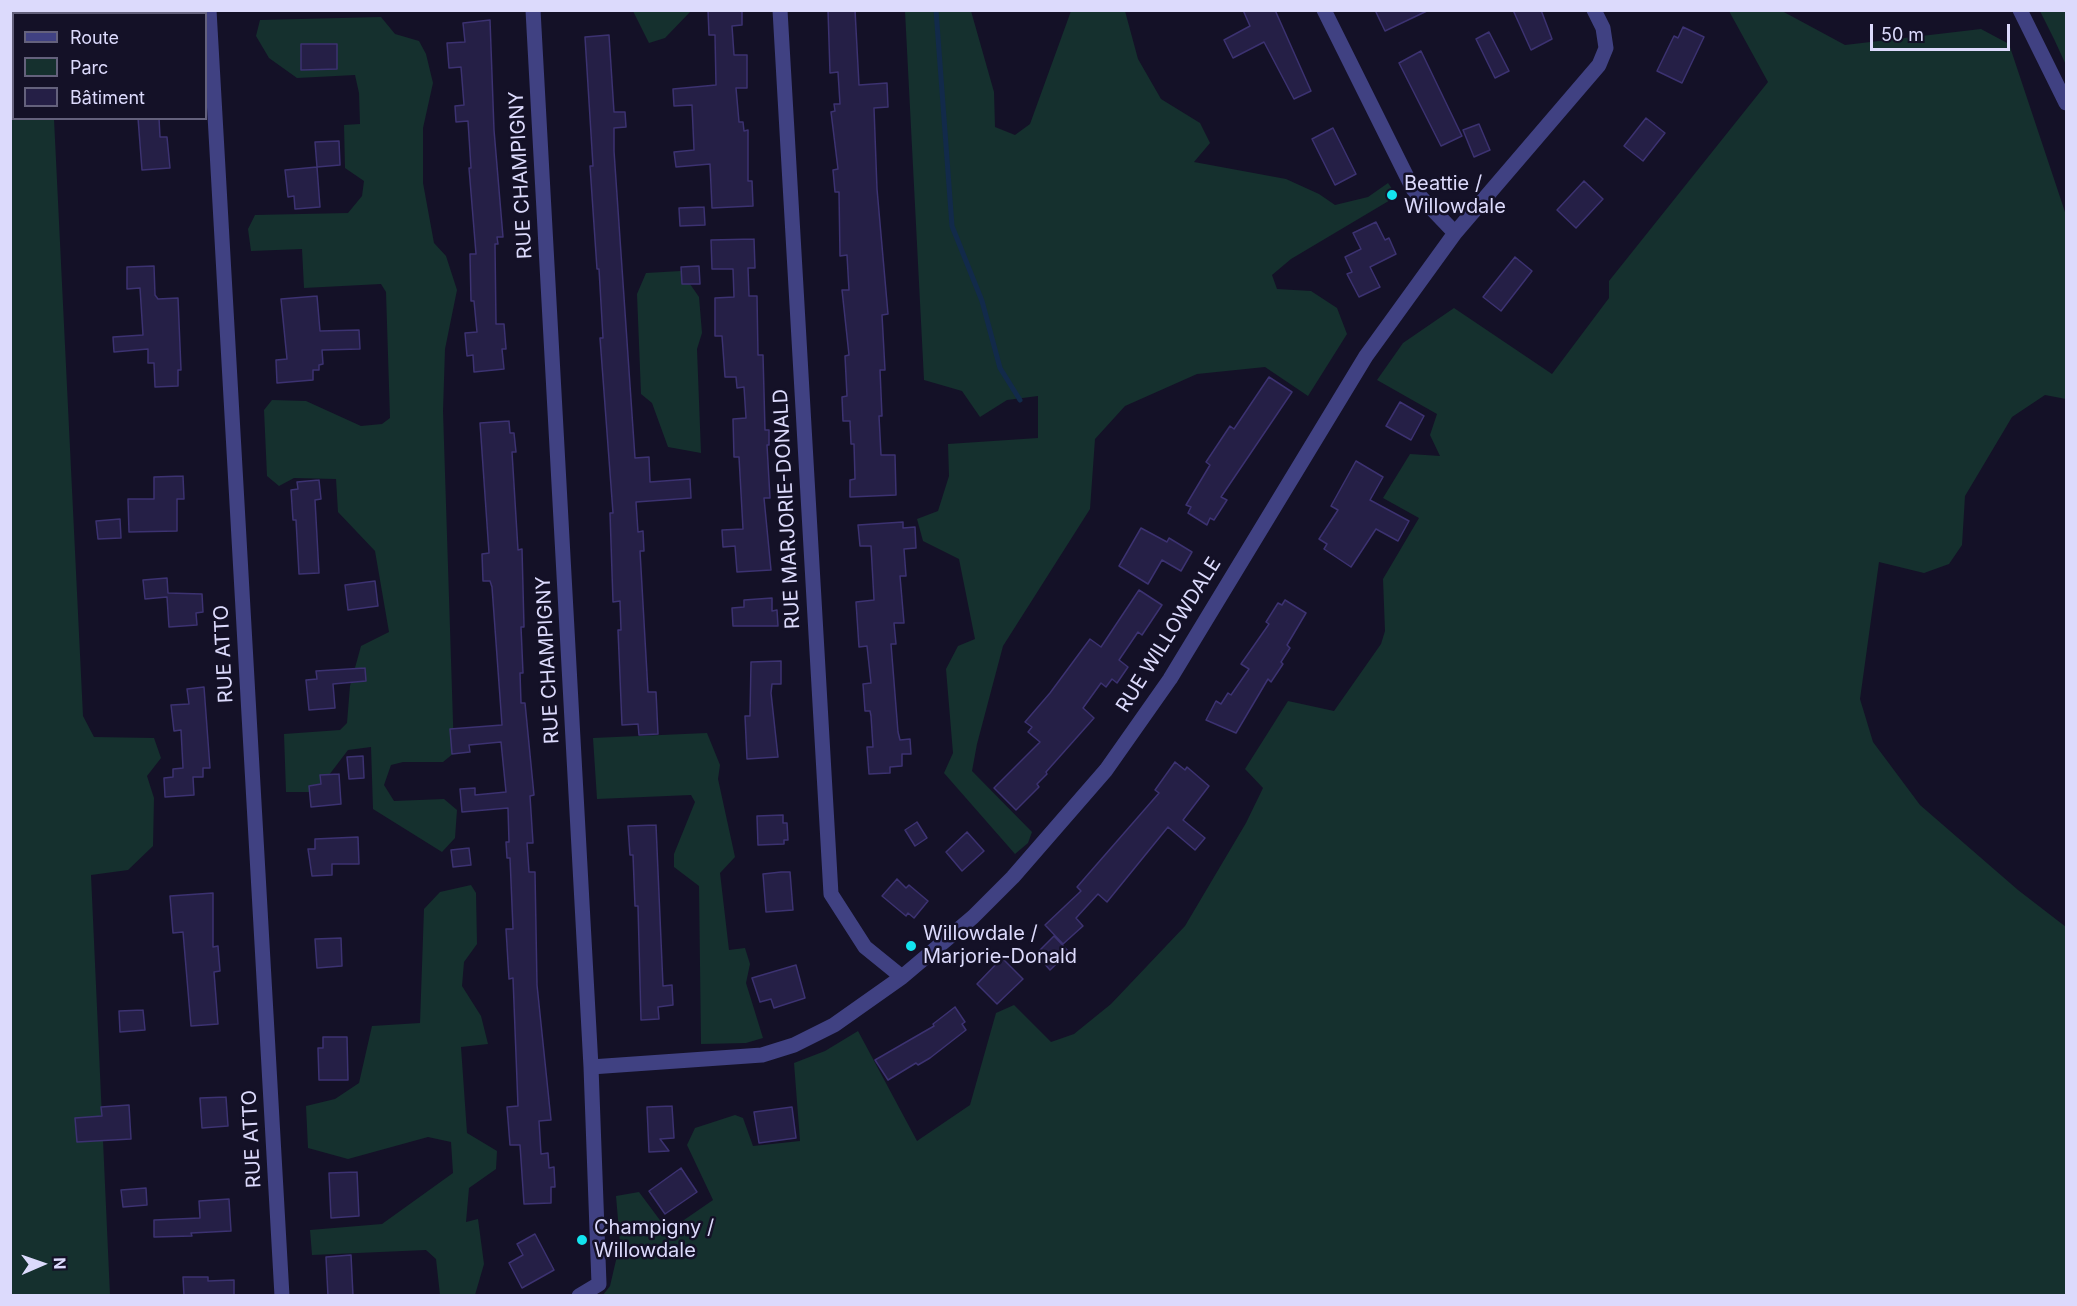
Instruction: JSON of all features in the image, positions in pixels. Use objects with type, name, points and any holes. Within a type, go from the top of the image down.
[{"type":"street","name":"RUE ATTO","points":[[209,10],[282,1296]]},
{"type":"street","name":"RUE CHAMPIGNY","points":[[533,10],[591,1067],[600,1284],[579,1296]]},
{"type":"street","name":"RUE MARJORIE-DONALD","points":[[780,10],[831,894],[865,947],[902,977]]},
{"type":"street","points":[[1324,10],[1413,189],[1455,233]]},
{"type":"street","name":"RUE WILLOWDALE","points":[[591,1067],[762,1055],[794,1045],[834,1025],[902,977],[973,917],[1013,877],[1106,770],[1184,657],[1366,356],[1455,233],[1599,65],[1606,48],[1603,28],[1594,10]]},
{"type":"street","points":[[2020,10],[2067,103]]},
{"type":"green space","points":[[633,10],[691,11],[665,38],[649,43]]},
{"type":"green space","points":[[10,11],[48,11],[12,12],[12,120],[54,120],[83,716],[94,737],[154,738],[161,758],[147,776],[154,798],[153,846],[128,870],[91,875],[110,1295],[11,1295]]},
{"type":"green space","points":[[905,11],[971,11],[994,92],[995,127],[1015,135],[1030,124],[1071,11],[1125,11],[1138,59],[1161,99],[1200,123],[1210,143],[1194,162],[1286,179],[1319,194],[1335,205],[1368,197],[1388,183],[1397,196],[1291,259],[1272,275],[1277,289],[1311,291],[1337,308],[1347,334],[1308,396],[1265,367],[1197,374],[1125,406],[1095,439],[1090,509],[1003,646],[977,744],[972,771],[1032,832],[1028,843],[1015,854],[944,773],[953,753],[946,669],[958,646],[975,639],[959,559],[923,541],[917,519],[938,511],[949,476],[948,444],[1038,438],[1038,396],[1007,400],[980,417],[962,391],[924,380]]},
{"type":"green space","points":[[1729,11],[1782,11],[1845,45],[1981,29],[2009,44],[2066,215],[2066,399],[2045,395],[2012,417],[1965,496],[1962,545],[1949,564],[1924,573],[1879,562],[1860,699],[1873,742],[1920,805],[2018,890],[2066,927],[2066,1295],[603,1295],[610,1286],[620,1243],[616,1196],[639,1192],[668,1231],[713,1200],[687,1145],[695,1128],[735,1115],[743,1118],[753,1146],[800,1141],[794,1063],[825,1051],[858,1031],[917,1141],[970,1105],[996,1013],[1014,1005],[1051,1042],[1074,1034],[1111,1004],[1185,926],[1246,823],[1263,788],[1245,769],[1288,701],[1334,711],[1381,644],[1385,631],[1383,579],[1419,518],[1383,498],[1410,454],[1440,456],[1430,435],[1437,414],[1377,380],[1403,343],[1454,308],[1552,374],[1609,298],[1609,281],[1768,82]]},
{"type":"green space","points":[[2040,11],[2066,11],[2066,65],[2054,39]]},
{"type":"green space","points":[[381,17],[395,34],[419,41],[426,54],[433,83],[423,128],[423,183],[434,243],[446,256],[457,290],[445,349],[443,411],[454,753],[443,762],[403,762],[391,765],[384,785],[394,801],[444,799],[457,810],[455,838],[442,852],[373,809],[371,747],[348,750],[326,779],[309,792],[286,792],[284,734],[340,730],[347,723],[350,686],[361,646],[389,632],[375,551],[338,512],[336,479],[294,478],[279,486],[267,476],[264,410],[272,400],[306,401],[361,426],[382,424],[390,418],[386,292],[381,284],[304,288],[302,249],[251,251],[248,229],[255,215],[348,213],[362,196],[364,181],[345,168],[344,125],[360,124],[359,93],[355,75],[297,78],[269,58],[256,36],[260,20]]},
{"type":"green space","points":[[681,271],[699,297],[702,333],[697,349],[701,453],[668,447],[652,403],[641,394],[637,294],[646,273]]},
{"type":"green space","points":[[707,733],[720,765],[718,779],[735,857],[720,873],[729,950],[745,948],[750,964],[746,983],[763,1038],[746,1043],[701,1044],[699,886],[674,867],[674,854],[695,802],[691,795],[597,799],[593,738]]},
{"type":"green space","points":[[471,885],[476,893],[477,944],[464,962],[462,986],[481,1016],[488,1044],[461,1047],[467,1133],[497,1151],[496,1169],[469,1188],[466,1222],[478,1219],[484,1264],[475,1295],[440,1295],[436,1259],[426,1250],[312,1255],[310,1230],[382,1224],[453,1173],[451,1142],[428,1137],[348,1159],[308,1148],[306,1106],[335,1099],[359,1083],[372,1026],[420,1023],[424,909],[440,892]]},
{"type":"building","points":[[708,10],[742,10],[742,25],[732,26],[734,55],[747,55],[747,88],[736,88],[739,122],[743,122],[744,131],[748,130],[748,181],[752,181],[753,206],[712,208],[710,164],[676,167],[674,152],[694,150],[692,105],[674,106],[673,89],[716,85],[715,35],[709,35]]},
{"type":"building","points":[[828,10],[855,10],[859,85],[887,83],[888,107],[874,108],[877,189],[888,314],[882,315],[885,370],[880,370],[882,416],[879,416],[881,455],[895,455],[896,495],[850,497],[850,480],[855,479],[854,444],[851,444],[850,421],[843,421],[842,397],[847,396],[845,356],[849,355],[842,290],[849,290],[847,255],[840,256],[839,192],[835,192],[833,170],[838,169],[831,112],[835,111],[834,104],[840,104],[838,72],[830,73]]},
{"type":"building","points":[[1243,10],[1275,10],[1311,91],[1294,99],[1264,42],[1233,58],[1224,40],[1250,26]]},
{"type":"building","points":[[1375,10],[1429,10],[1385,31]]},
{"type":"building","points":[[1513,10],[1541,10],[1552,39],[1531,50]]},
{"type":"building","points":[[490,20],[494,130],[503,237],[497,237],[498,244],[495,244],[496,324],[504,324],[506,349],[502,349],[504,369],[474,372],[473,355],[467,356],[465,333],[477,332],[474,301],[471,301],[470,254],[476,254],[469,168],[471,168],[468,121],[456,122],[455,106],[464,105],[461,67],[449,68],[447,43],[465,42],[463,23]]},
{"type":"building","points":[[1683,27],[1704,37],[1682,83],[1657,71],[1674,36],[1678,38]]},
{"type":"building","points":[[1489,32],[1509,71],[1495,78],[1476,39]]},
{"type":"building","points":[[609,35],[614,112],[625,112],[626,127],[614,128],[614,151],[635,458],[649,457],[650,482],[690,479],[691,498],[636,502],[638,532],[643,531],[644,551],[640,551],[648,692],[656,692],[658,734],[639,735],[638,724],[622,725],[618,630],[621,630],[620,601],[613,602],[610,513],[613,513],[600,338],[603,338],[590,166],[593,166],[585,37]]},
{"type":"building","points":[[301,44],[337,44],[337,69],[301,70]]},
{"type":"building","points":[[1421,51],[1462,136],[1441,146],[1399,63]]},
{"type":"building","points":[[1646,118],[1665,133],[1643,161],[1624,146]]},
{"type":"building","points":[[138,120],[159,120],[160,137],[167,137],[170,168],[142,170]]},
{"type":"building","points":[[1479,124],[1490,150],[1474,157],[1463,130]]},
{"type":"building","points":[[1333,128],[1356,174],[1335,185],[1312,139]]},
{"type":"building","points":[[339,141],[340,165],[317,167],[315,142]]},
{"type":"building","points":[[317,167],[320,207],[295,209],[294,196],[288,197],[285,170]]},
{"type":"building","points":[[1584,181],[1603,199],[1576,228],[1557,210]]},
{"type":"building","points":[[704,207],[705,225],[680,226],[679,208]]},
{"type":"building","points":[[1376,222],[1385,240],[1389,238],[1396,254],[1370,267],[1380,287],[1359,297],[1347,274],[1352,272],[1345,257],[1361,249],[1353,233]]},
{"type":"building","points":[[754,239],[755,268],[748,268],[749,296],[757,296],[758,355],[763,355],[765,430],[769,430],[769,445],[767,445],[770,498],[764,498],[771,570],[737,572],[735,546],[723,547],[722,530],[743,529],[739,457],[734,457],[733,419],[746,418],[744,387],[737,388],[736,377],[725,377],[722,336],[715,336],[715,298],[734,297],[733,269],[712,269],[711,240]]},
{"type":"building","points":[[1515,257],[1532,271],[1501,311],[1483,297]]},
{"type":"building","points":[[154,266],[155,295],[158,299],[178,298],[181,370],[178,370],[178,386],[155,387],[154,363],[148,363],[148,349],[114,352],[113,337],[143,335],[140,288],[127,289],[127,267]]},
{"type":"building","points":[[699,266],[700,284],[682,284],[681,267]]},
{"type":"building","points":[[317,296],[320,331],[359,330],[360,349],[322,350],[323,364],[319,365],[319,370],[313,370],[313,380],[277,383],[276,360],[287,359],[281,299]]},
{"type":"building","points":[[1269,377],[1292,392],[1221,497],[1227,500],[1214,520],[1210,518],[1207,525],[1188,513],[1191,507],[1186,505],[1210,465],[1206,462],[1230,426],[1234,429]]},
{"type":"building","points":[[1400,402],[1424,416],[1411,440],[1386,426]]},
{"type":"building","points":[[509,421],[510,433],[514,433],[516,452],[512,452],[518,550],[522,549],[524,627],[521,627],[523,673],[520,673],[521,703],[525,703],[534,795],[530,796],[533,843],[527,843],[529,872],[535,872],[537,985],[551,1120],[539,1121],[541,1154],[548,1153],[549,1168],[554,1167],[555,1187],[551,1187],[551,1203],[524,1204],[520,1145],[510,1145],[507,1107],[518,1106],[513,978],[509,979],[506,929],[513,929],[510,858],[507,858],[506,842],[509,842],[508,808],[462,812],[460,789],[475,788],[475,795],[506,792],[501,742],[469,745],[470,752],[452,754],[450,729],[502,725],[492,587],[490,581],[483,581],[482,554],[489,553],[480,423]]},
{"type":"building","points":[[1356,461],[1383,477],[1370,500],[1409,521],[1398,541],[1376,529],[1351,567],[1324,549],[1327,544],[1319,539],[1338,510],[1331,506]]},
{"type":"building","points":[[183,476],[184,499],[177,499],[177,531],[129,532],[128,499],[154,499],[154,477]]},
{"type":"building","points":[[319,480],[321,499],[315,500],[319,573],[299,574],[296,520],[293,520],[291,490],[298,489],[297,482]]},
{"type":"building","points":[[120,519],[121,538],[98,539],[96,521]]},
{"type":"building","points":[[903,522],[903,528],[915,527],[916,548],[904,549],[906,576],[900,576],[904,623],[894,623],[896,644],[891,644],[898,732],[900,740],[910,739],[911,754],[902,754],[902,766],[890,767],[890,773],[869,774],[867,747],[873,747],[871,716],[870,711],[865,711],[863,684],[871,683],[867,646],[859,647],[856,602],[874,600],[871,546],[860,546],[858,525]]},
{"type":"building","points":[[1141,528],[1167,542],[1169,538],[1192,552],[1181,571],[1162,560],[1148,584],[1119,566]]},
{"type":"building","points":[[167,578],[168,593],[202,594],[203,612],[196,613],[197,625],[169,627],[167,597],[145,599],[143,580]]},
{"type":"building","points":[[375,581],[378,606],[348,610],[345,585]]},
{"type":"building","points":[[1139,590],[1162,605],[1142,635],[1138,632],[1119,660],[1128,667],[1117,683],[1112,679],[1106,687],[1101,683],[1083,708],[1094,718],[1046,772],[1047,774],[1037,784],[1039,787],[1016,810],[994,788],[1040,742],[1028,732],[1032,727],[1025,722],[1050,693],[1090,639],[1101,647]]},
{"type":"building","points":[[772,598],[772,611],[777,610],[778,626],[733,626],[732,608],[744,607],[744,600]]},
{"type":"building","points":[[1285,600],[1306,613],[1287,645],[1290,648],[1281,662],[1283,664],[1271,682],[1268,679],[1236,733],[1206,720],[1216,701],[1221,704],[1228,693],[1231,695],[1249,669],[1241,664],[1269,624],[1266,622],[1278,603],[1282,605]]},
{"type":"building","points":[[781,661],[781,684],[772,684],[771,693],[778,757],[747,759],[745,716],[750,716],[751,662]]},
{"type":"building","points":[[365,668],[366,681],[333,684],[335,708],[309,710],[306,680],[317,679],[316,671]]},
{"type":"building","points":[[204,687],[210,768],[203,768],[203,777],[193,777],[194,795],[165,797],[164,778],[173,777],[173,769],[183,768],[181,730],[174,731],[171,705],[189,704],[187,689]]},
{"type":"building","points":[[363,756],[364,778],[349,779],[347,757]]},
{"type":"building","points":[[1175,762],[1185,770],[1187,767],[1209,786],[1183,820],[1205,838],[1195,850],[1168,827],[1107,902],[1098,894],[1076,918],[1083,926],[1063,944],[1045,925],[1081,891],[1077,887],[1159,793],[1155,790]]},
{"type":"building","points":[[339,774],[341,804],[311,807],[309,786],[321,784],[320,775]]},
{"type":"building","points":[[783,815],[783,823],[787,823],[788,840],[784,840],[784,844],[758,845],[757,816]]},
{"type":"building","points":[[917,822],[927,838],[915,846],[905,830]]},
{"type":"building","points":[[656,825],[663,986],[672,985],[673,1005],[658,1007],[659,1019],[641,1020],[638,906],[635,906],[633,855],[630,855],[628,826]]},
{"type":"building","points":[[967,832],[984,851],[962,871],[946,852]]},
{"type":"building","points":[[358,837],[359,864],[332,864],[332,875],[312,876],[308,849],[315,849],[315,839]]},
{"type":"building","points":[[469,848],[471,865],[453,867],[451,850]]},
{"type":"building","points":[[790,872],[793,910],[766,912],[763,874]]},
{"type":"building","points":[[897,879],[906,888],[909,885],[928,901],[914,918],[908,913],[906,916],[882,896]]},
{"type":"building","points":[[213,893],[213,947],[218,946],[220,971],[214,972],[218,1024],[191,1026],[183,932],[173,933],[170,896]]},
{"type":"building","points":[[1054,936],[1069,952],[1050,970],[1036,954]]},
{"type":"building","points":[[341,938],[342,966],[317,968],[315,939]]},
{"type":"building","points":[[1002,958],[1023,979],[997,1004],[977,984]]},
{"type":"building","points":[[796,965],[805,998],[774,1008],[771,999],[760,1002],[752,978]]},
{"type":"building","points":[[955,1007],[965,1022],[962,1024],[966,1030],[930,1058],[918,1065],[916,1063],[888,1080],[875,1060],[934,1026],[933,1024]]},
{"type":"building","points":[[143,1010],[145,1030],[120,1032],[119,1011]]},
{"type":"building","points":[[323,1037],[347,1037],[348,1080],[319,1080],[318,1048],[323,1048]]},
{"type":"building","points":[[226,1097],[228,1126],[202,1128],[200,1098]]},
{"type":"building","points":[[129,1105],[131,1139],[77,1142],[75,1118],[102,1116],[101,1107]]},
{"type":"building","points":[[672,1106],[674,1138],[660,1139],[669,1151],[649,1152],[647,1107]]},
{"type":"building","points":[[792,1107],[796,1138],[759,1143],[754,1112]]},
{"type":"building","points":[[681,1168],[697,1192],[665,1214],[649,1191]]},
{"type":"building","points":[[357,1172],[359,1216],[331,1218],[329,1173]]},
{"type":"building","points":[[146,1188],[147,1205],[123,1207],[121,1190]]},
{"type":"building","points":[[229,1199],[231,1231],[191,1233],[192,1236],[154,1237],[154,1220],[200,1218],[199,1201]]},
{"type":"building","points":[[535,1234],[554,1270],[522,1288],[509,1263],[523,1255],[517,1244]]},
{"type":"building","points":[[351,1255],[353,1296],[328,1296],[326,1257]]},
{"type":"building","points":[[183,1277],[208,1277],[208,1281],[234,1280],[234,1296],[184,1296]]},
{"type":"waterway","points":[[936,10],[952,226],[982,301],[1000,368],[1020,400]]},
{"type":"place","name":"Beattie / Willowdale","points":[[1392,195]]},
{"type":"place","name":"Willowdale / Marjorie-Donald","points":[[911,946]]},
{"type":"place","name":"Champigny / Willowdale","points":[[582,1240]]}]
